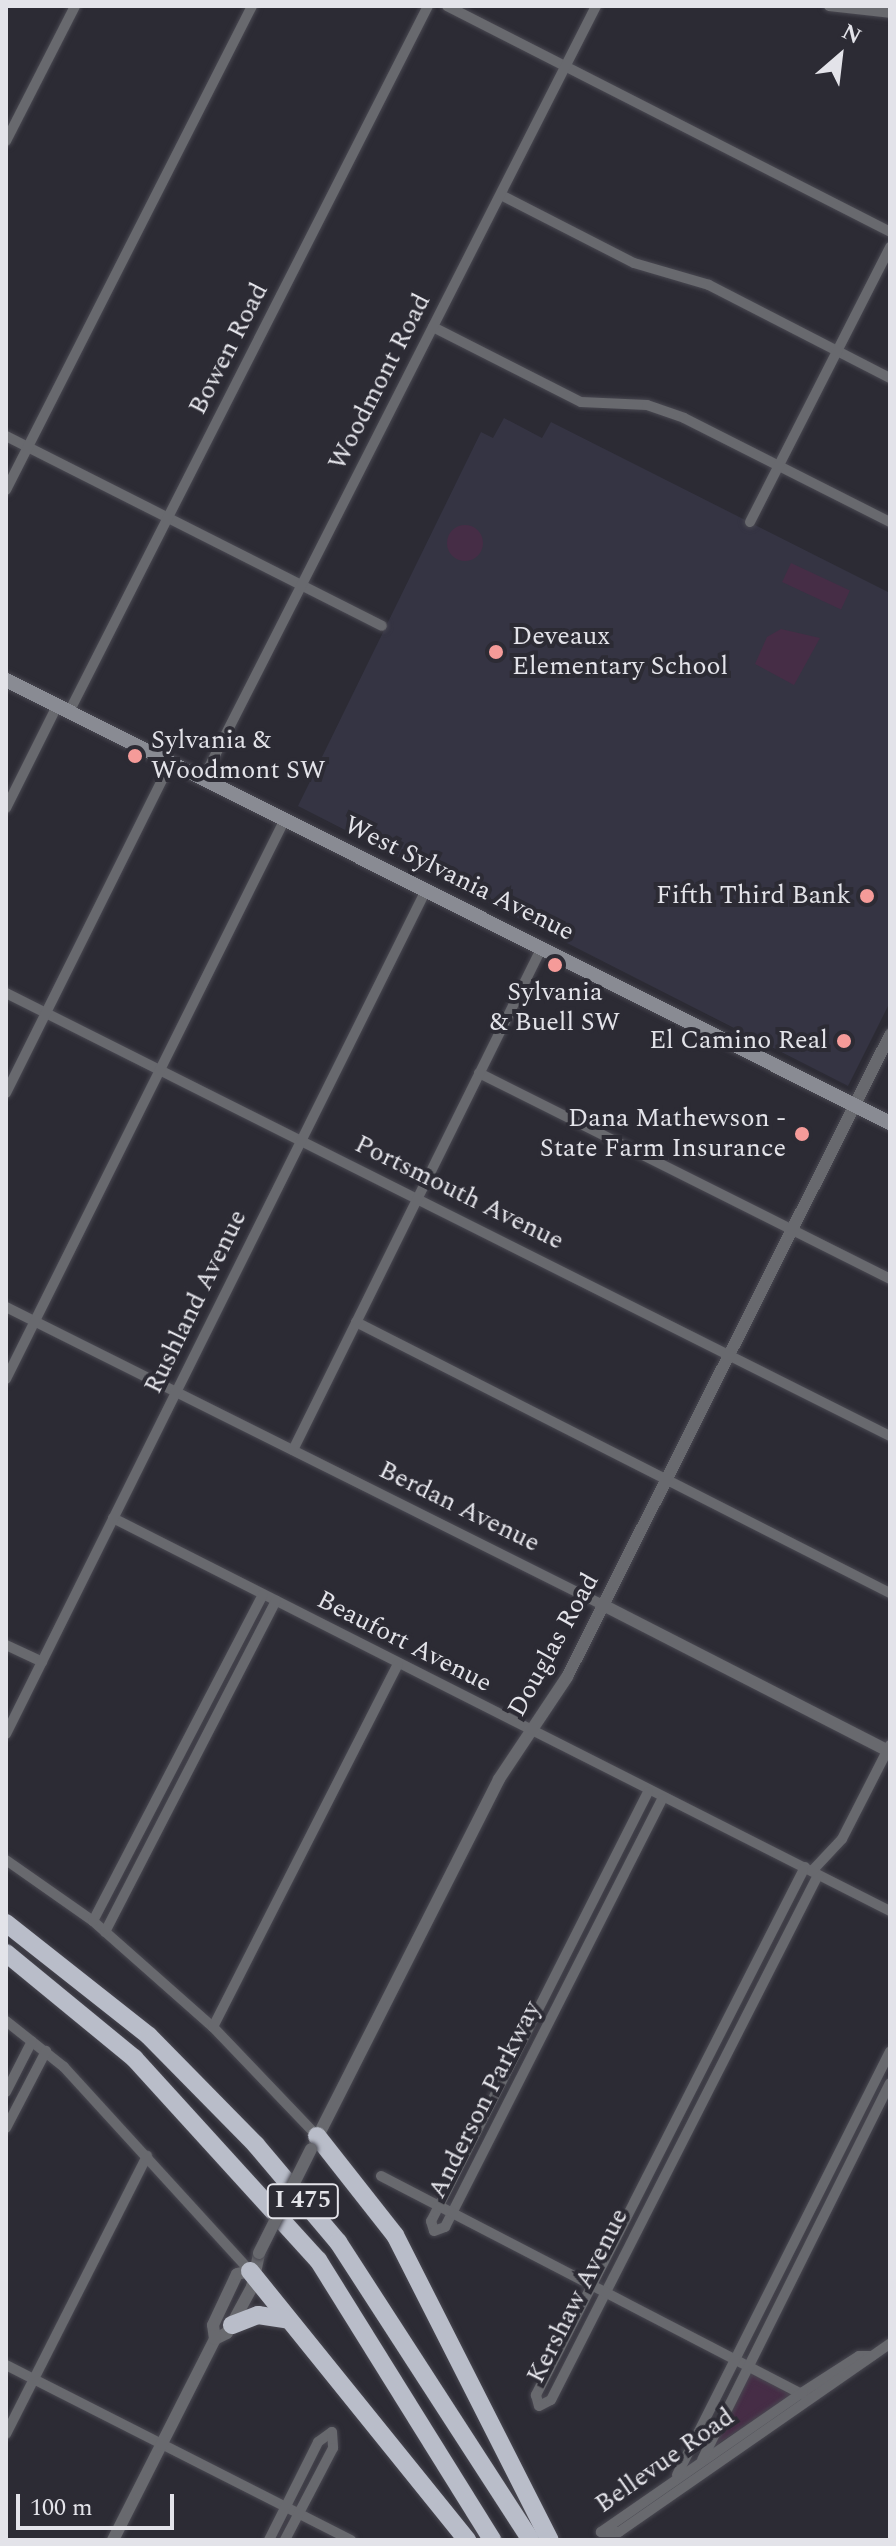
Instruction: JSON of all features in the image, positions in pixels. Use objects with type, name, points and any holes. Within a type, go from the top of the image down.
[{"type":"highway","name":"I 475","points":[[6,1923],[149,2036],[256,2145],[338,2242],[531,2540]]},
{"type":"highway","name":"I 475","points":[[6,1953],[134,2058],[318,2260],[492,2540]]},
{"type":"highway","points":[[314,2143],[386,2220],[550,2540]]},
{"type":"highway","points":[[250,2271],[467,2540]]},
{"type":"highway","points":[[232,2325],[258,2315],[288,2320]]},
{"type":"main road","name":"West Sylvania Avenue","points":[[6,680],[890,1123]]},
{"type":"street","points":[[6,141],[75,6]]},
{"type":"street","points":[[6,490],[252,6]]},
{"type":"street","name":"Bowen Road","points":[[6,808],[168,518],[428,6]]},
{"type":"street","points":[[447,6],[890,232]]},
{"type":"street","name":"Woodmont Road","points":[[203,779],[596,6]]},
{"type":"street","points":[[829,6],[890,13]]},
{"type":"street","points":[[501,195],[634,263],[709,285],[890,378]]},
{"type":"street","points":[[750,522],[890,247]]},
{"type":"street","points":[[433,327],[581,402],[647,405],[890,522]]},
{"type":"street","points":[[6,436],[382,626]]},
{"type":"street","points":[[6,1093],[171,762]]},
{"type":"street","points":[[6,1379],[285,819]]},
{"type":"street","name":"Rushland Avenue","points":[[6,1734],[426,890]]},
{"type":"street","points":[[293,1450],[542,947]]},
{"type":"street","name":"Portsmouth Avenue","points":[[6,993],[732,1354],[890,1436]]},
{"type":"street","name":"Douglas Road","points":[[113,2540],[215,2339],[232,2325],[252,2287],[250,2271],[491,1793],[532,1731],[603,1605],[890,1035]]},
{"type":"street","points":[[479,1073],[890,1279]]},
{"type":"street","name":"Berdan Avenue","points":[[6,1307],[889,1749]]},
{"type":"street","points":[[356,1322],[890,1593]]},
{"type":"street","name":"Beaufort Avenue","points":[[113,1518],[648,1792],[890,1911]]},
{"type":"street","points":[[93,1921],[263,1595]]},
{"type":"street","points":[[105,1932],[276,1601]]},
{"type":"street","points":[[6,1645],[42,1662]]},
{"type":"street","points":[[213,2027],[398,1664]]},
{"type":"street","name":"Kershaw Avenue","points":[[812,1871],[551,2400],[539,2406],[536,2395],[591,2285],[812,1871],[842,1839],[889,1749]]},
{"type":"street","name":"Anderson Parkway","points":[[648,1792],[439,2206],[434,2231],[453,2213],[662,1799]]},
{"type":"street","points":[[6,1860],[93,1921],[213,2027],[314,2143]]},
{"type":"street","points":[[6,2021],[46,2051],[147,2156],[250,2271]]},
{"type":"street","points":[[6,2092],[32,2041]]},
{"type":"street","points":[[6,2128],[46,2051]]},
{"type":"street","points":[[683,2489],[676,2478],[890,2052]]},
{"type":"street","points":[[709,2472],[701,2461],[890,2083]]},
{"type":"street","points":[[6,2434],[147,2156]]},
{"type":"street","points":[[381,2176],[803,2392],[811,2404]]},
{"type":"street","name":"Douglas Road","points":[[215,2339],[213,2325],[237,2274],[250,2271]]},
{"type":"street","name":"Bellevue Road","points":[[872,2356],[859,2356],[803,2392],[601,2532],[619,2532],[811,2404],[890,2344]]},
{"type":"street","points":[[6,2365],[351,2540]]},
{"type":"street","points":[[269,2540],[318,2442],[332,2432],[333,2448],[285,2540]]},
{"type":"shaded area","points":[[504,418],[542,438],[551,422],[890,593],[890,1002],[848,1086],[298,806],[481,432],[493,438]]},
{"type":"shaded area","points":[[465,525],[478,530],[483,543],[478,556],[465,561],[452,556],[447,543],[452,530]]},
{"type":"shaded area","points":[[791,563],[850,590],[841,610],[782,582]]},
{"type":"shaded area","points":[[781,629],[820,638],[794,685],[755,664],[767,637]]},
{"type":"shaded area","points":[[748,2369],[798,2392],[716,2445],[715,2441]]},
{"type":"place","name":"Deveaux Elementary School","points":[[496,652]]},
{"type":"place","name":"Sylvania & Woodmont SW","points":[[135,756]]},
{"type":"place","name":"Fifth Third Bank","points":[[867,896]]},
{"type":"place","name":"Sylvania & Buell SW","points":[[555,965]]},
{"type":"place","name":"El Camino Real","points":[[844,1041]]},
{"type":"place","name":"Dana Mathewson - State Farm Insurance","points":[[802,1134]]}]
